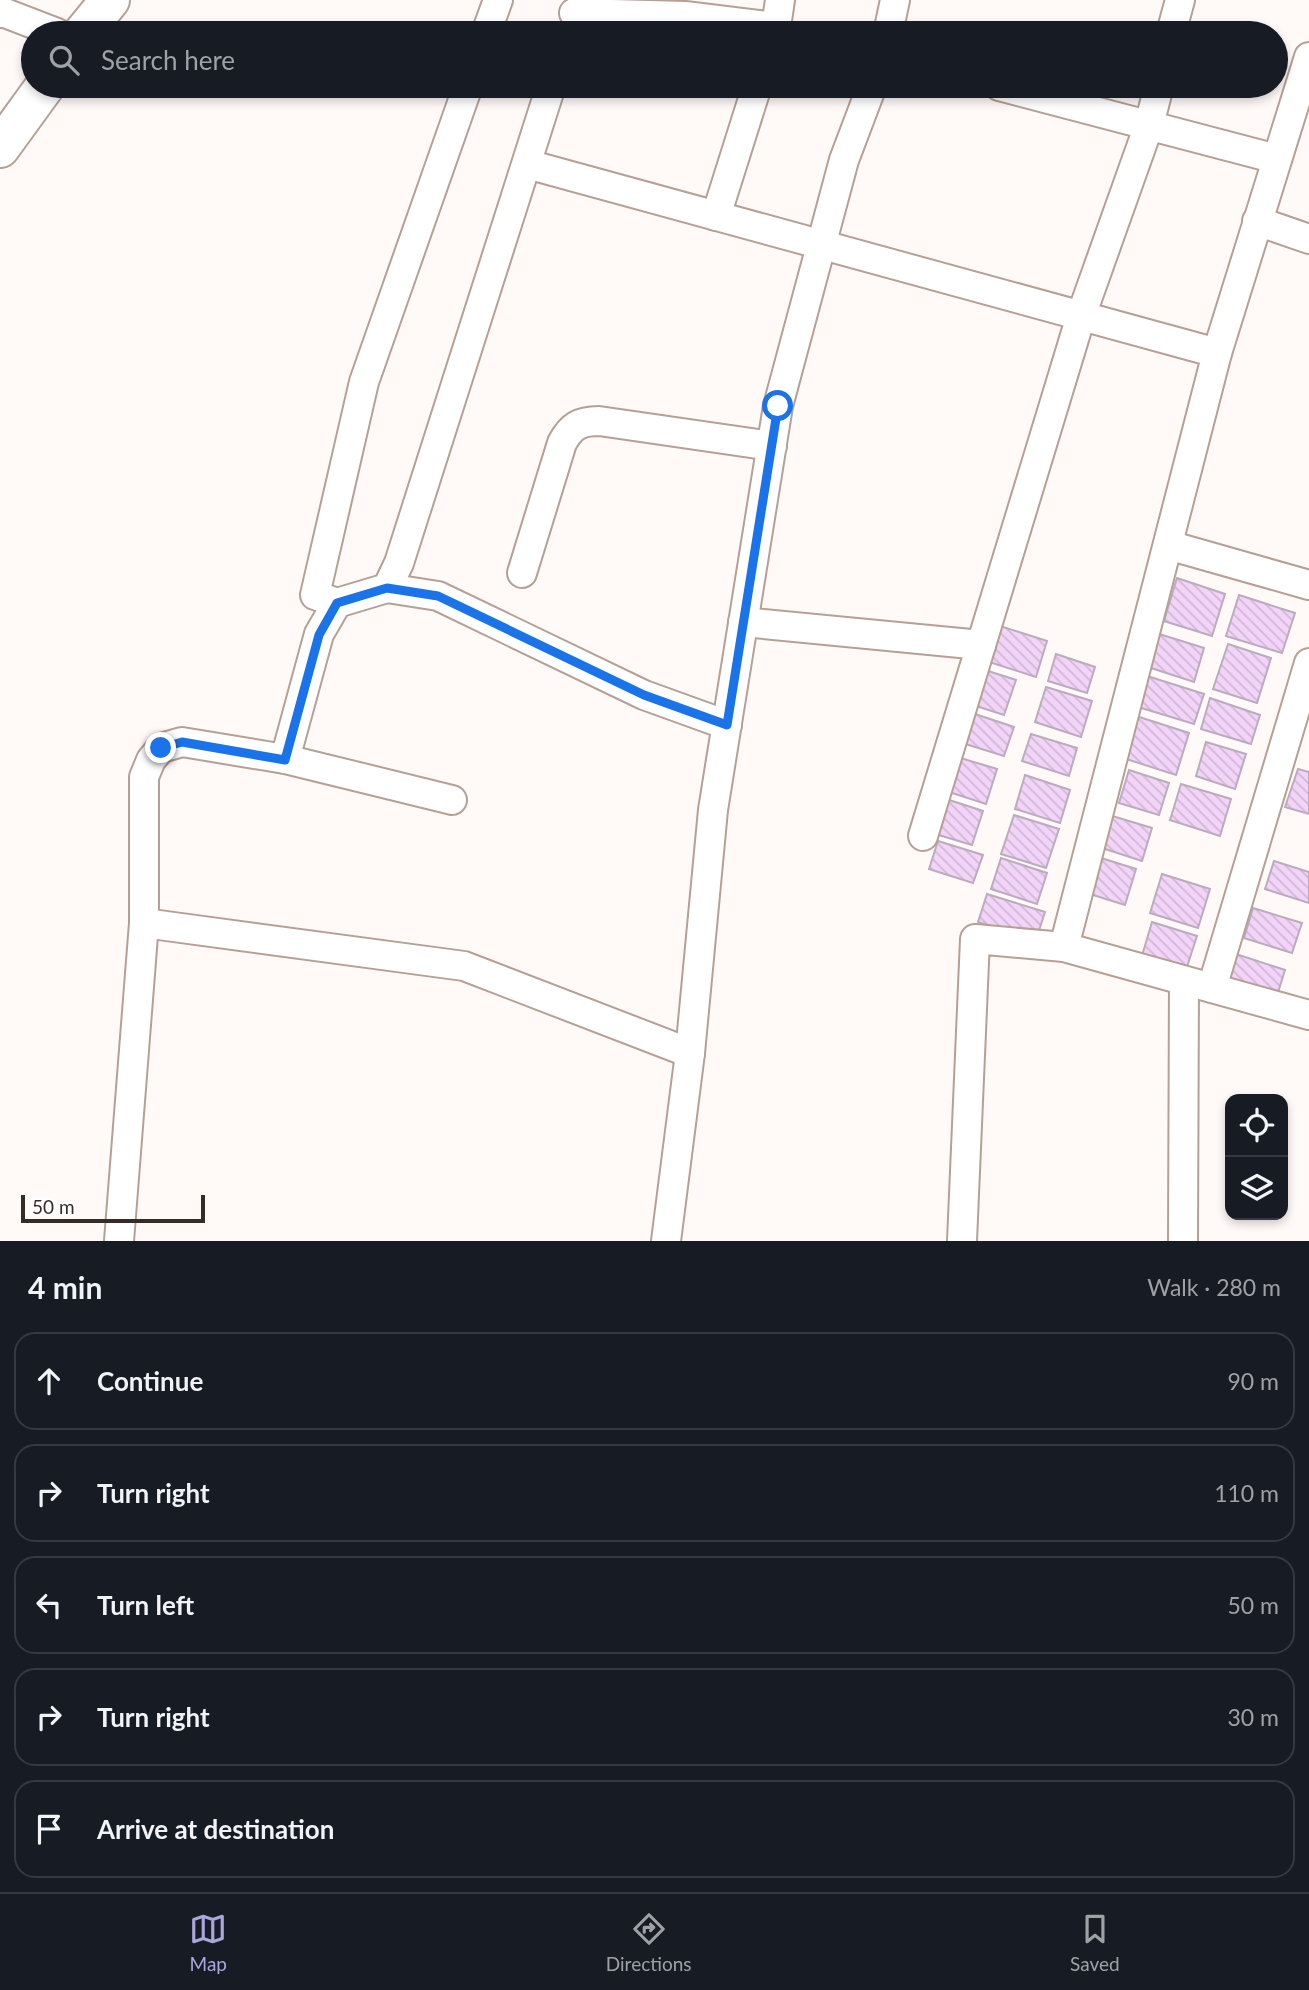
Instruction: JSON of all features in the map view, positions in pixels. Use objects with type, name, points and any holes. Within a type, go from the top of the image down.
[{"type":"street","points":[[93,21],[110,0]]},
{"type":"street","points":[[490,21],[498,0]]},
{"type":"street","points":[[891,21],[895,0]]},
{"type":"street","points":[[1174,21],[1180,0]]},
{"type":"street","points":[[6,8],[33,21]]},
{"type":"street","points":[[573,15],[685,16],[754,21]]},
{"type":"street","points":[[1064,947],[1217,353],[1309,57]]},
{"type":"street","points":[[0,148],[36,98]]},
{"type":"street","points":[[464,98],[365,382],[315,595],[337,603],[387,588],[438,596],[644,695],[727,725]]},
{"type":"street","points":[[387,588],[399,563],[547,98]]},
{"type":"street","points":[[716,216],[753,98]]},
{"type":"street","points":[[666,1241],[690,1053],[713,810],[778,406],[844,160],[867,98]]},
{"type":"street","points":[[1045,98],[1277,159]]},
{"type":"street","points":[[923,836],[1081,316],[1149,125],[1155,98]]},
{"type":"street","points":[[527,164],[1217,353]]},
{"type":"street","points":[[1257,221],[1309,239]]},
{"type":"street","points":[[522,573],[562,443],[570,429],[584,421],[772,446]]},
{"type":"street","points":[[1167,545],[1309,585]]},
{"type":"street","points":[[285,760],[319,635],[337,603]]},
{"type":"street","points":[[743,622],[981,645]]},
{"type":"street","points":[[1212,988],[1309,663]]},
{"type":"street","points":[[119,1241],[144,923],[144,777],[150,760],[161,748],[182,742],[285,760],[452,800]]},
{"type":"street","points":[[144,923],[464,966],[690,1053]]},
{"type":"street","points":[[962,1241],[975,939],[1064,947],[1309,1015]]},
{"type":"street","points":[[1184,981],[1184,1241]]},
{"type":"building","points":[[1177,578],[1225,594],[1212,636],[1164,621]]},
{"type":"building","points":[[1239,595],[1295,613],[1282,653],[1226,636]]},
{"type":"building","points":[[991,623],[1047,641],[1036,677],[980,659]]},
{"type":"building","points":[[1156,633],[1204,648],[1194,682],[1145,666]]},
{"type":"building","points":[[1228,644],[1271,658],[1257,703],[1213,689]]},
{"type":"building","points":[[1056,654],[1095,667],[1087,693],[1048,681]]},
{"type":"building","points":[[982,669],[1016,680],[1004,715],[970,704]]},
{"type":"building","points":[[1144,675],[1204,694],[1194,724],[1135,706]]},
{"type":"building","points":[[1046,687],[1092,701],[1081,737],[1035,722]]},
{"type":"building","points":[[1210,698],[1260,715],[1251,744],[1201,729]]},
{"type":"building","points":[[969,712],[1014,727],[1004,756],[959,742]]},
{"type":"building","points":[[1133,715],[1189,733],[1176,775],[1120,757]]},
{"type":"building","points":[[1031,734],[1077,748],[1069,776],[1022,761]]},
{"type":"building","points":[[1206,742],[1246,754],[1235,789],[1196,776]]},
{"type":"building","points":[[954,756],[997,769],[986,804],[943,790]]},
{"type":"building","points":[[1298,769],[1309,772],[1309,814],[1285,807]]},
{"type":"building","points":[[1129,770],[1169,783],[1159,815],[1119,803]]},
{"type":"building","points":[[1025,775],[1070,790],[1060,823],[1015,809]]},
{"type":"building","points":[[1181,784],[1231,799],[1220,836],[1170,820]]},
{"type":"building","points":[[943,798],[983,811],[972,845],[932,833]]},
{"type":"building","points":[[1014,815],[1059,829],[1046,868],[1001,854]]},
{"type":"building","points":[[1109,815],[1152,828],[1142,861],[1099,847]]},
{"type":"building","points":[[938,841],[983,855],[973,883],[929,869]]},
{"type":"building","points":[[1001,858],[1047,873],[1037,904],[991,889]]},
{"type":"building","points":[[1101,858],[1136,869],[1125,905],[1090,894]]},
{"type":"building","points":[[1274,861],[1309,872],[1309,903],[1265,889]]},
{"type":"building","points":[[1162,874],[1210,889],[1198,928],[1150,913]]},
{"type":"building","points":[[987,894],[1045,912],[1036,940],[978,922]]},
{"type":"building","points":[[1253,908],[1302,923],[1292,953],[1244,938]]},
{"type":"building","points":[[1152,922],[1197,936],[1185,973],[1141,959]]},
{"type":"building","points":[[1236,954],[1285,970],[1276,999],[1227,983]]},
{"type":"route","points":[[161,748],[182,742],[285,760],[319,635],[337,603],[387,588],[438,596],[644,695],[727,725],[778,406]]}]
